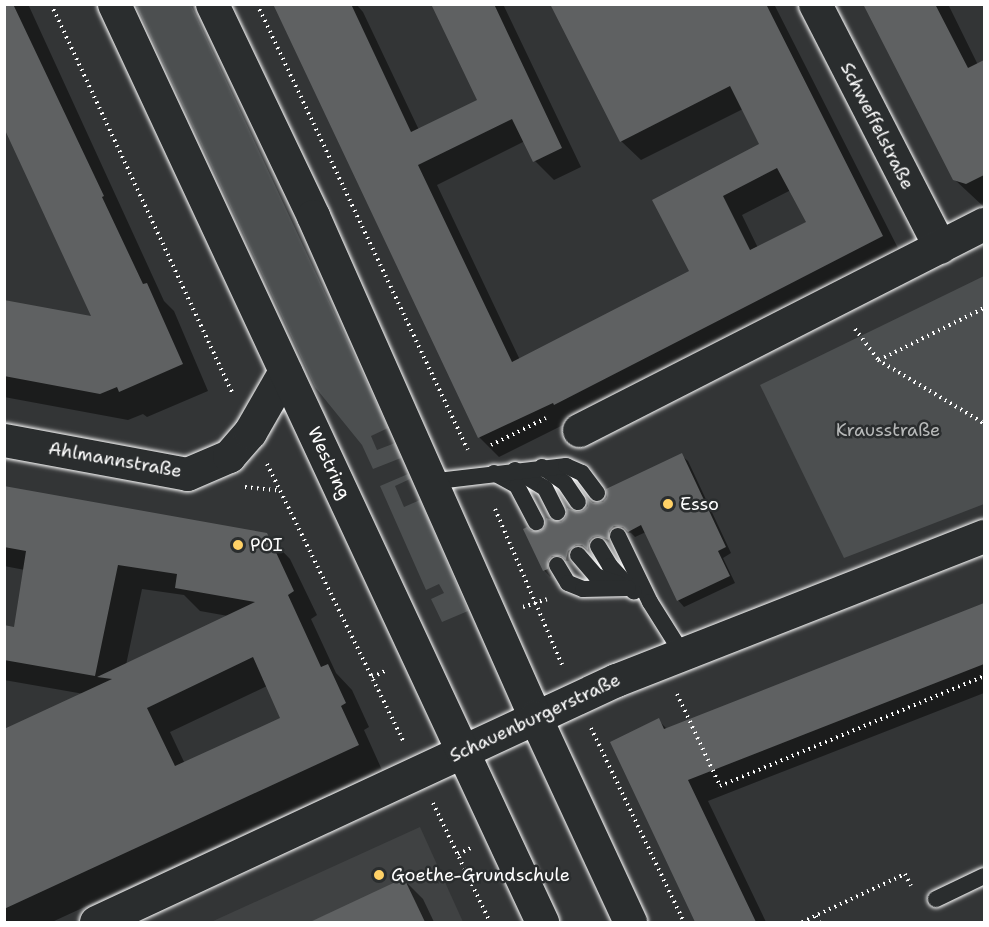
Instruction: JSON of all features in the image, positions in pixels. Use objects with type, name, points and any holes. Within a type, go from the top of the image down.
[{"type":"main road","name":"Westring","points":[[114,4],[542,922]]},
{"type":"main road","points":[[212,4],[313,216],[429,482],[630,922]]},
{"type":"main road","name":"Schweffelstraße","points":[[815,4],[939,247]]},
{"type":"main road","points":[[579,430],[984,224]]},
{"type":"main road","name":"Ahlmannstraße","points":[[4,440],[187,474],[229,456],[250,432],[285,371]]},
{"type":"main road","name":"Schauenburgerstraße","points":[[96,922],[535,717],[672,657],[984,536]]},
{"type":"lane","points":[[429,482],[515,470],[566,466],[582,473],[597,493]]},
{"type":"lane","points":[[542,467],[565,483],[578,502]]},
{"type":"lane","points":[[515,470],[545,488],[557,512]]},
{"type":"lane","points":[[494,473],[517,486],[536,522]]},
{"type":"lane","points":[[618,536],[650,602],[672,657]]},
{"type":"lane","points":[[598,546],[628,588]]},
{"type":"lane","points":[[578,555],[596,576],[628,588],[650,602]]},
{"type":"lane","points":[[557,564],[568,583],[583,589],[628,588]]},
{"type":"lane","points":[[936,899],[984,876]]},
{"type":"path","points":[[834,301],[878,360],[982,422],[984,426]]},
{"type":"path","points":[[878,360],[984,308]]},
{"type":"path","points":[[487,447],[567,408],[579,430]]},
{"type":"path","points":[[467,448],[477,452]]},
{"type":"path","points":[[492,620],[535,602]]},
{"type":"path","points":[[372,677],[418,655]]},
{"type":"path","points":[[672,657],[720,786],[984,676]]},
{"type":"path","points":[[574,801],[617,782]]},
{"type":"path","points":[[458,854],[502,835]]},
{"type":"path","points":[[802,922],[905,874],[921,906],[936,899]]},
{"type":"path","points":[[816,916],[819,922]]},
{"type":"shaded area","name":"Goethe-Grundschule","points":[[420,827],[463,922],[211,922]]},
{"type":"green space","points":[[136,5],[191,5],[388,428],[371,436],[377,450],[395,443],[401,458],[373,469],[362,445],[315,387]]},
{"type":"green space","name":"Krausstraße","points":[[984,276],[984,504],[844,558],[760,385]]},
{"type":"green space","points":[[408,474],[410,479],[395,486],[404,507],[420,500],[468,611],[442,622],[431,599],[444,593],[439,584],[426,590],[380,486]]},
{"type":"building","points":[[4,4],[13,4],[143,284],[147,283],[183,364],[119,392],[117,387],[100,394],[4,376],[4,300],[91,316],[4,128]]},
{"type":"building","points":[[273,4],[351,4],[411,132],[477,100],[431,4],[494,4],[562,148],[533,162],[512,119],[418,165],[512,362],[689,271],[652,200],[759,144],[730,86],[620,142],[550,4],[766,4],[883,236],[554,405],[553,403],[478,438]],"holes":[[[777,168],[806,222],[750,250],[723,196]]]},
{"type":"building","points":[[863,4],[935,4],[968,68],[984,60],[984,175],[966,184],[953,180]]},
{"type":"building","points":[[682,453],[726,547],[718,551],[730,576],[677,601],[641,525],[628,532],[623,527],[614,526],[609,531],[609,540],[598,536],[593,537],[589,541],[588,550],[582,545],[576,545],[568,551],[566,560],[561,556],[552,556],[548,561],[548,569],[543,571],[523,529],[527,527],[531,531],[540,531],[545,527],[546,518],[561,522],[566,517],[567,508],[578,512],[583,511],[588,506],[587,498],[593,503],[603,502],[607,497],[606,489]]},
{"type":"building","points":[[4,486],[267,533],[294,591],[288,595],[321,667],[328,664],[346,703],[341,706],[359,745],[4,909],[4,729],[112,679],[97,677],[255,602],[175,588],[177,574],[118,565],[95,676],[4,660],[4,625],[14,627],[26,551],[4,547]],"holes":[[[253,657],[280,718],[175,766],[147,708]]]},
{"type":"building","points":[[984,603],[984,664],[688,780],[756,922],[695,922],[610,742],[659,718],[664,729]]},
{"type":"building","points":[[404,878],[425,922],[310,922]]},
{"type":"place","name":"Esso","points":[[668,504]]},
{"type":"place","name":"POI","points":[[238,545]]},
{"type":"place","name":"Goethe-Grundschule","points":[[379,875]]}]
